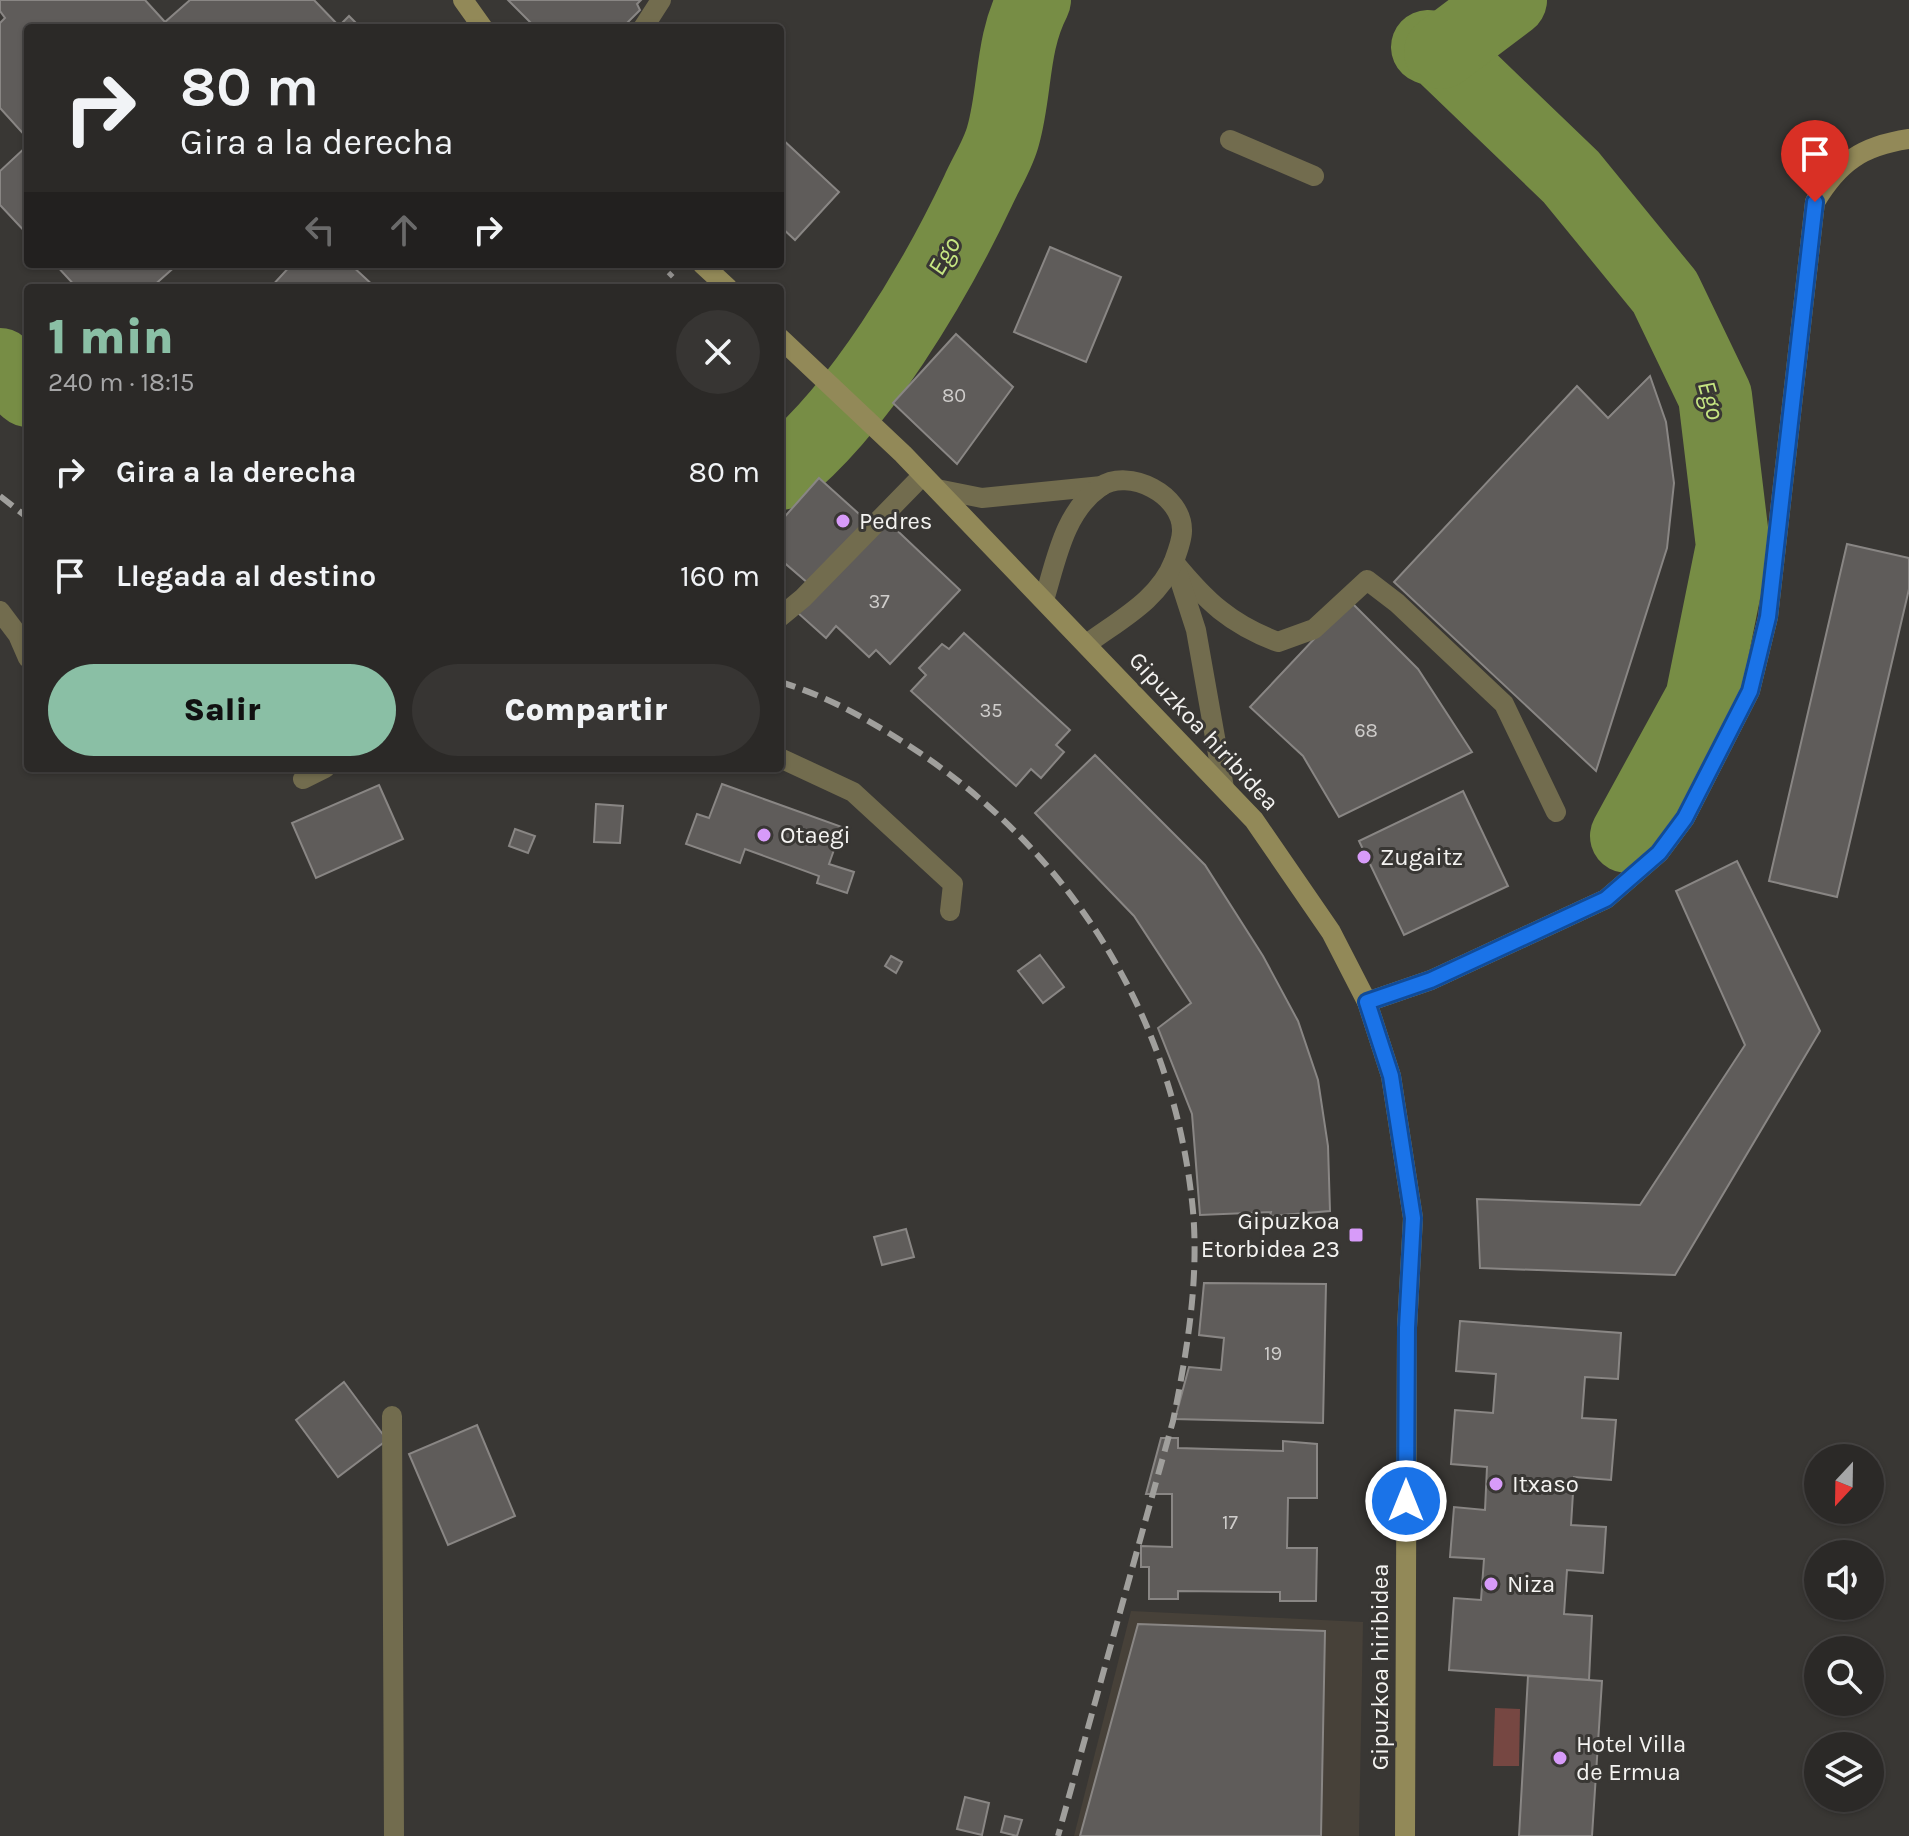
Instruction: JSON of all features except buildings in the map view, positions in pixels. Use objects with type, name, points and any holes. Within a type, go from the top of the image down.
[{"type":"street","points":[[463,0],[480,24]]},
{"type":"street","points":[[646,24],[661,0]]},
{"type":"street","points":[[1367,1002],[1431,980],[1606,899],[1659,853],[1685,818],[1750,691],[1768,617],[1815,202],[1834,170],[1882,143],[1909,139]]},
{"type":"street","points":[[1230,140],[1314,176]]},
{"type":"street","points":[[706,268],[724,284]]},
{"type":"street","name":"Gipuzkoa hiribidea","points":[[784,342],[930,482],[1254,820],[1331,932],[1367,1002],[1391,1076],[1413,1218],[1407,1328],[1405,1836]]},
{"type":"street","points":[[784,614],[930,482],[982,498],[1102,486],[1126,480],[1152,488],[1174,504],[1182,530],[1174,562],[1154,595],[1087,644]]},
{"type":"street","points":[[1044,600],[1066,529],[1080,506],[1102,486]]},
{"type":"street","points":[[1174,562],[1196,630],[1224,788]]},
{"type":"street","points":[[1174,562],[1196,589],[1243,629],[1278,642],[1314,629],[1367,580],[1397,603],[1504,704],[1556,812]]},
{"type":"street","points":[[0,611],[24,649]]},
{"type":"street","points":[[784,760],[853,792],[953,884],[950,911]]},
{"type":"street","points":[[303,779],[317,772]]},
{"type":"street","points":[[392,1416],[394,1836]]},
{"type":"shaded area","points":[[1131,1611],[1363,1622],[1359,1836],[1074,1836]]},
{"type":"shaded area","points":[[1495,1708],[1520,1709],[1519,1766],[1493,1766]]},
{"type":"waterway","name":"Ego","points":[[784,469],[838,416],[866,381],[940,265],[1001,143],[1021,33],[1034,0]]},
{"type":"waterway","points":[[1441,52],[1510,0]]},
{"type":"waterway","name":"Ego","points":[[1428,47],[1441,52],[1571,177],[1665,292],[1715,396],[1733,546],[1702,699],[1627,836]]},
{"type":"waterway","name":"Ego","points":[[0,365],[24,386]]},
{"type":"railway","points":[[0,496],[24,515]]},
{"type":"railway","points":[[784,683],[853,712],[920,753],[976,795],[1026,843],[1070,894],[1108,950],[1140,1011],[1165,1074],[1182,1141],[1194,1237],[1193,1290],[1183,1369],[1173,1421],[1058,1836]]},
{"type":"place","name":"Pedres","points":[[843,521]]},
{"type":"place","name":"Otaegi","points":[[764,835]]},
{"type":"place","name":"Zugaitz","points":[[1364,857]]},
{"type":"place","name":"Gipuzkoa Etorbidea 23","points":[[1356,1235]]},
{"type":"place","name":"Itxaso","points":[[1496,1484]]},
{"type":"place","name":"Niza","points":[[1491,1584]]},
{"type":"place","name":"Hotel Villa de Ermua","points":[[1560,1758]]},
{"type":"route","points":[[1406,1501],[1407,1328],[1413,1218],[1391,1076],[1367,1002],[1431,980],[1606,899],[1659,853],[1685,818],[1750,691],[1768,617],[1806,250],[1815,202]]}]
